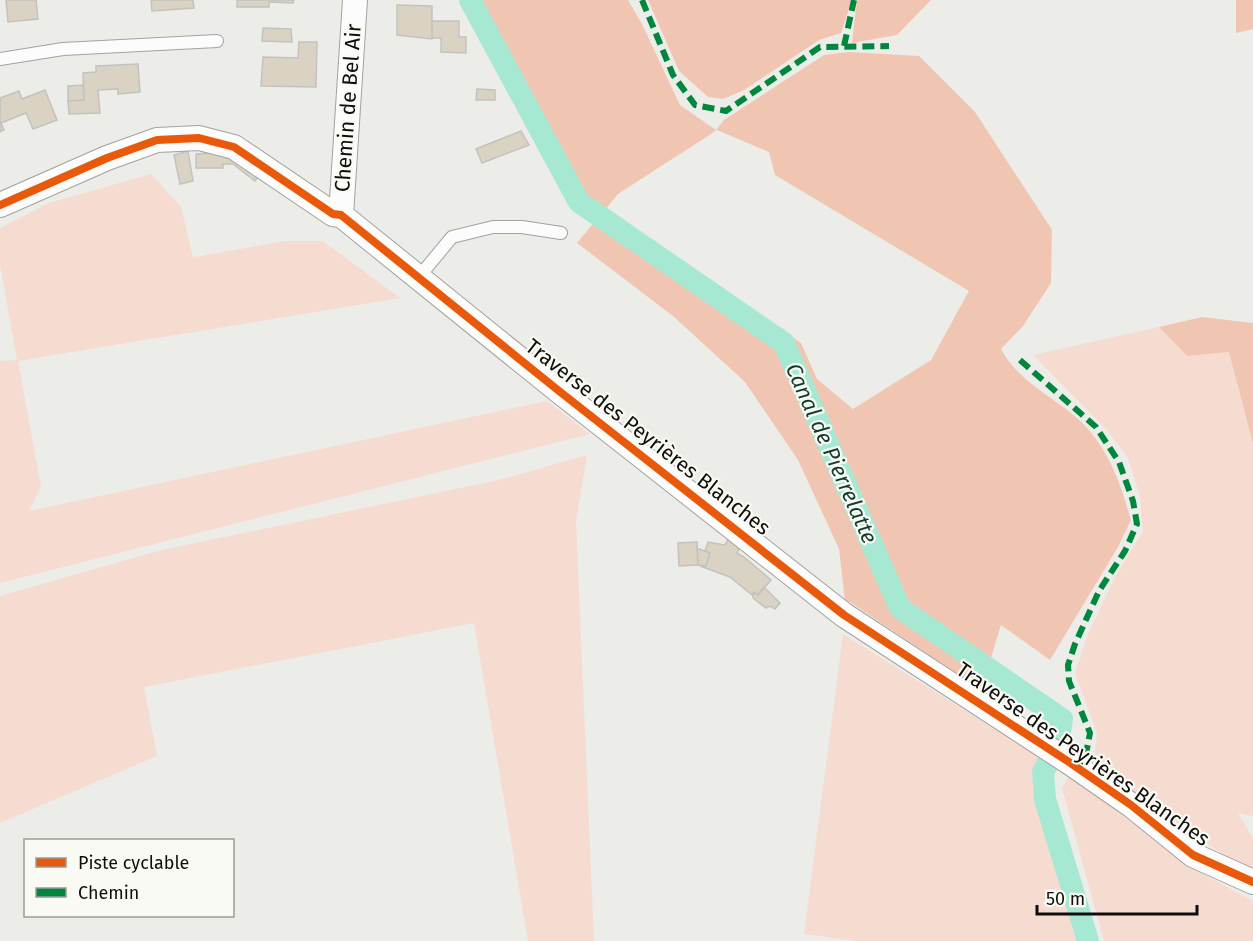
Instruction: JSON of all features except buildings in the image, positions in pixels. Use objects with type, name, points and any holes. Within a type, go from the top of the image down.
[{"type":"street","name":"Chemin de Bel Air","points":[[341,215],[355,0]]},
{"type":"street","name":"Traverse des Peyrières Blanches","points":[[0,206],[107,158],[157,140],[198,138],[234,147],[333,214],[341,215],[844,615],[1069,762],[1131,805],[1193,855],[1253,882]]},
{"type":"lane","points":[[0,59],[63,50],[217,41]]},
{"type":"lane","points":[[418,278],[452,237],[494,227],[522,227],[561,234]]},
{"type":"shaded area","points":[[480,0],[628,0],[642,24],[680,105],[716,130],[724,120],[824,55],[849,52],[919,56],[975,112],[1052,230],[1051,283],[1023,326],[1001,349],[1023,377],[1071,413],[1093,436],[1110,461],[1131,520],[1118,547],[1050,660],[1001,625],[981,690],[850,602],[845,601],[839,549],[798,460],[745,382],[673,316],[577,243],[596,220],[602,224],[611,211],[801,343],[817,379],[853,409],[931,360],[969,291],[775,175],[769,152],[717,130],[618,194],[605,210],[587,198]]},
{"type":"shaded area","points":[[648,0],[852,0],[841,33],[819,40],[744,90],[723,99],[708,97],[679,71]]},
{"type":"shaded area","points":[[857,0],[931,0],[897,35],[852,43]]},
{"type":"shaded area","points":[[1236,0],[1253,0],[1253,29],[1236,33]]},
{"type":"shaded area","points":[[151,174],[181,207],[193,257],[286,241],[323,241],[400,298],[18,361],[41,486],[29,511],[547,401],[590,434],[0,583],[0,361],[17,360],[0,264],[0,228],[49,203]]},
{"type":"shaded area","points":[[1202,317],[1253,323],[1253,444],[1229,352],[1187,356],[1159,327]]},
{"type":"shaded area","points":[[1159,327],[1187,356],[1229,352],[1253,444],[1253,816],[1238,813],[1253,838],[1253,866],[1247,868],[1194,836],[1094,764],[1097,733],[1075,673],[1088,634],[1115,577],[1143,531],[1140,497],[1128,458],[1106,429],[1033,355]]},
{"type":"shaded area","points":[[587,455],[576,521],[594,941],[528,941],[474,623],[144,687],[157,756],[0,823],[0,596],[162,550],[499,480]]},
{"type":"shaded area","points":[[843,634],[1039,757],[1035,781],[1082,941],[856,941],[804,934]]},
{"type":"shaded area","points":[[1070,775],[1188,866],[1253,901],[1253,941],[1104,941],[1062,788]]},
{"type":"waterway","name":"Canal de Pierrelatte","points":[[470,0],[579,202],[784,343],[900,608],[1062,719],[1058,744],[1043,772],[1045,799],[1088,941]]},
{"type":"marked path","points":[[642,0],[673,75],[695,105],[726,111],[820,47],[889,46]]},
{"type":"marked path","points":[[844,46],[854,0]]},
{"type":"marked path","points":[[1020,360],[1096,427],[1119,462],[1133,501],[1137,524],[1125,551],[1099,591],[1068,665],[1069,681],[1090,733],[1086,754],[1077,768]]},
{"type":"cycle path","points":[[0,205],[107,158],[157,140],[199,138],[234,147],[333,214],[341,215],[559,391],[844,615],[1069,762],[1131,805],[1193,855],[1253,882]]}]
